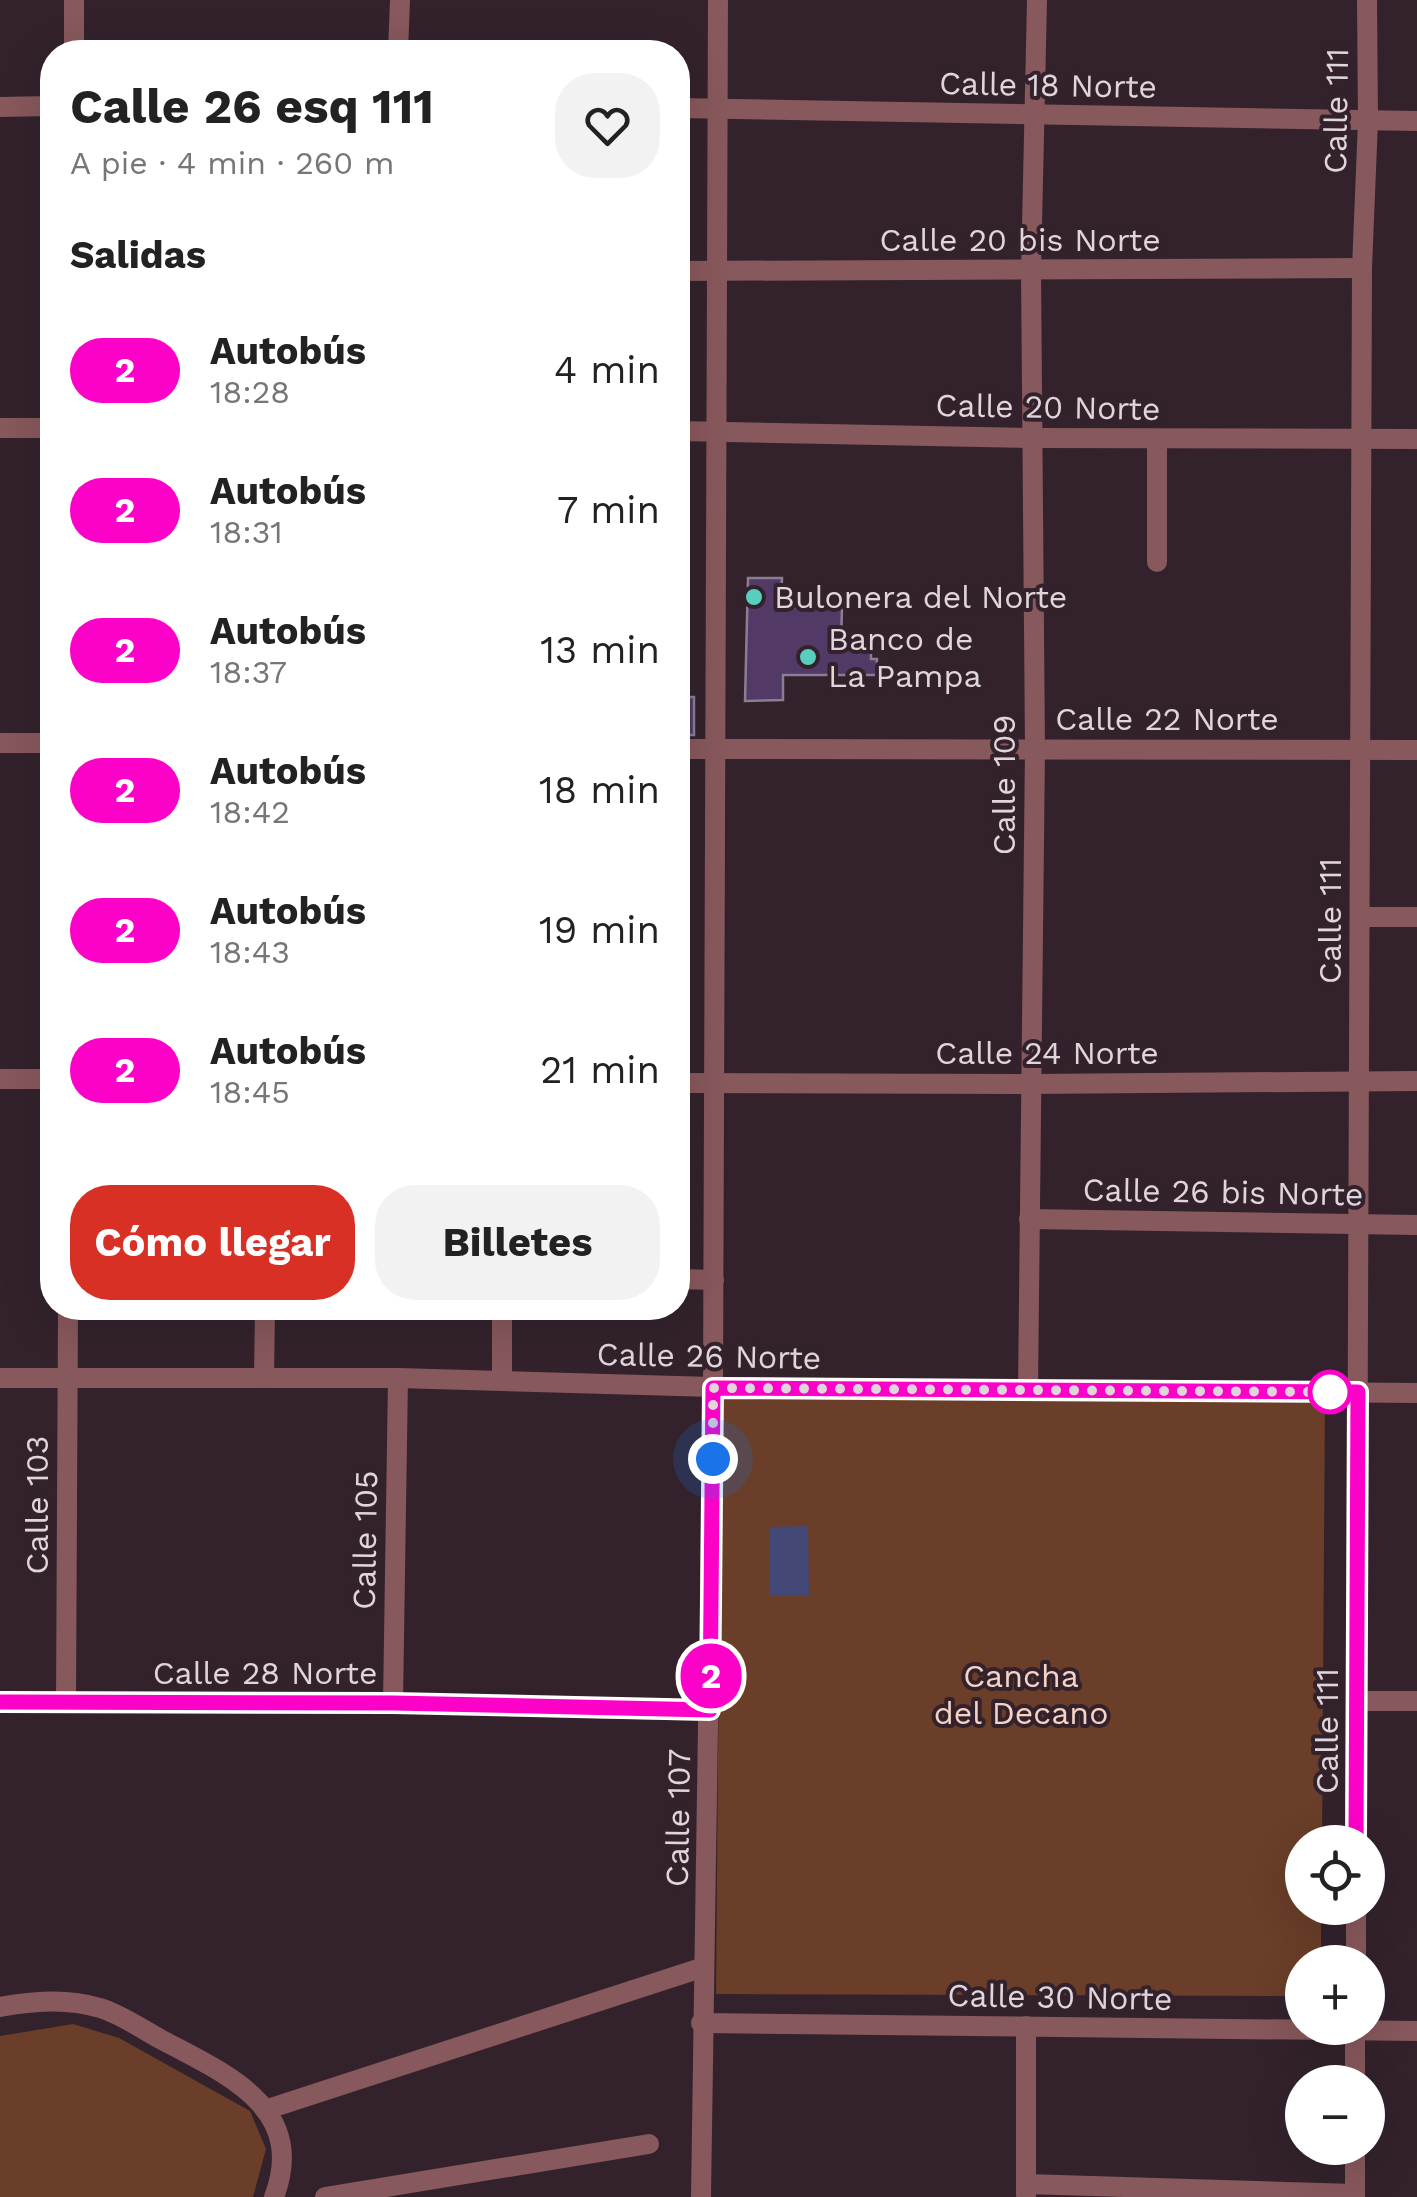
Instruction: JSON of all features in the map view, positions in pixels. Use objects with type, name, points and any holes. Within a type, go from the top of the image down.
[{"type":"street","points":[[74,0],[74,40]]},
{"type":"street","points":[[398,40],[400,0]]},
{"type":"street","name":"Calle 107","points":[[701,2197],[714,1280],[718,0]]},
{"type":"street","name":"Calle 109","points":[[1028,1390],[1034,748],[1031,270],[1037,0]]},
{"type":"street","name":"Calle 111","points":[[1356,1825],[1366,0]]},
{"type":"street","points":[[0,107],[40,106]]},
{"type":"street","name":"Calle 18 Norte","points":[[690,108],[1417,121]]},
{"type":"street","name":"Calle 20 bis Norte","points":[[690,270],[1362,268]]},
{"type":"street","points":[[0,428],[40,428]]},
{"type":"street","name":"Calle 20 Norte","points":[[690,431],[1033,438],[1417,438]]},
{"type":"street","points":[[1157,438],[1157,562]]},
{"type":"street","points":[[0,743],[40,743]]},
{"type":"street","name":"Calle 22 Norte","points":[[690,749],[1417,750]]},
{"type":"street","points":[[1361,917],[1417,917]]},
{"type":"street","points":[[0,1079],[40,1079]]},
{"type":"street","name":"Calle 24 Norte","points":[[690,1083],[1417,1081]]},
{"type":"street","name":"Calle 26 bis Norte","points":[[1029,1219],[1417,1225]]},
{"type":"street","points":[[690,1280],[714,1280]]},
{"type":"street","name":"Calle 103","points":[[66,1703],[68,1320]]},
{"type":"street","points":[[264,1378],[265,1320]]},
{"type":"street","points":[[502,1320],[502,1380]]},
{"type":"street","name":"Calle 26 Norte","points":[[0,1378],[398,1378],[713,1388],[1417,1393]]},
{"type":"street","name":"Calle 105","points":[[393,1703],[398,1378]]},
{"type":"street","points":[[1357,1701],[1417,1701]]},
{"type":"street","name":"Calle 28 Norte","points":[[0,1702],[393,1703],[710,1710]]},
{"type":"street","points":[[268,2110],[704,1966]]},
{"type":"street","points":[[0,2008],[38,2000],[101,2008],[244,2085],[268,2110],[281,2153],[274,2197]]},
{"type":"street","name":"Calle 30 Norte","points":[[702,2023],[1285,2028]]},
{"type":"street","points":[[1026,2026],[1026,2190],[1355,2195],[1355,2165]]},
{"type":"street","name":"Calle 30 Norte","points":[[1385,2029],[1417,2031]]},
{"type":"street","points":[[324,2197],[649,2144]]},
{"type":"green space","name":"Cancha del Decano","points":[[721,1394],[1325,1396],[1322,1825],[1285,1825],[1285,1925],[1321,1925],[1321,1945],[1285,1945],[1285,1996],[716,1994]]},
{"type":"green space","points":[[73,2024],[119,2038],[250,2111],[266,2149],[253,2197],[0,2197],[0,2036]]},
{"type":"water","points":[[808,1526],[809,1596],[769,1596],[769,1527]]},
{"type":"building","points":[[748,578],[782,578],[781,607],[842,608],[841,641],[871,641],[871,659],[877,659],[876,675],[783,675],[783,700],[745,701]]},
{"type":"building","points":[[690,697],[694,697],[694,735],[690,735]]},
{"type":"bus line","name":"2","points":[[0,1702],[393,1703],[710,1710],[713,1388],[1358,1392],[1356,1825]]},
{"type":"place","name":"Bulonera del Norte","points":[[754,597]]},
{"type":"place","name":"Banco de La Pampa","points":[[808,657]]},
{"type":"route","points":[[713,1459],[713,1388],[1330,1392]]}]
